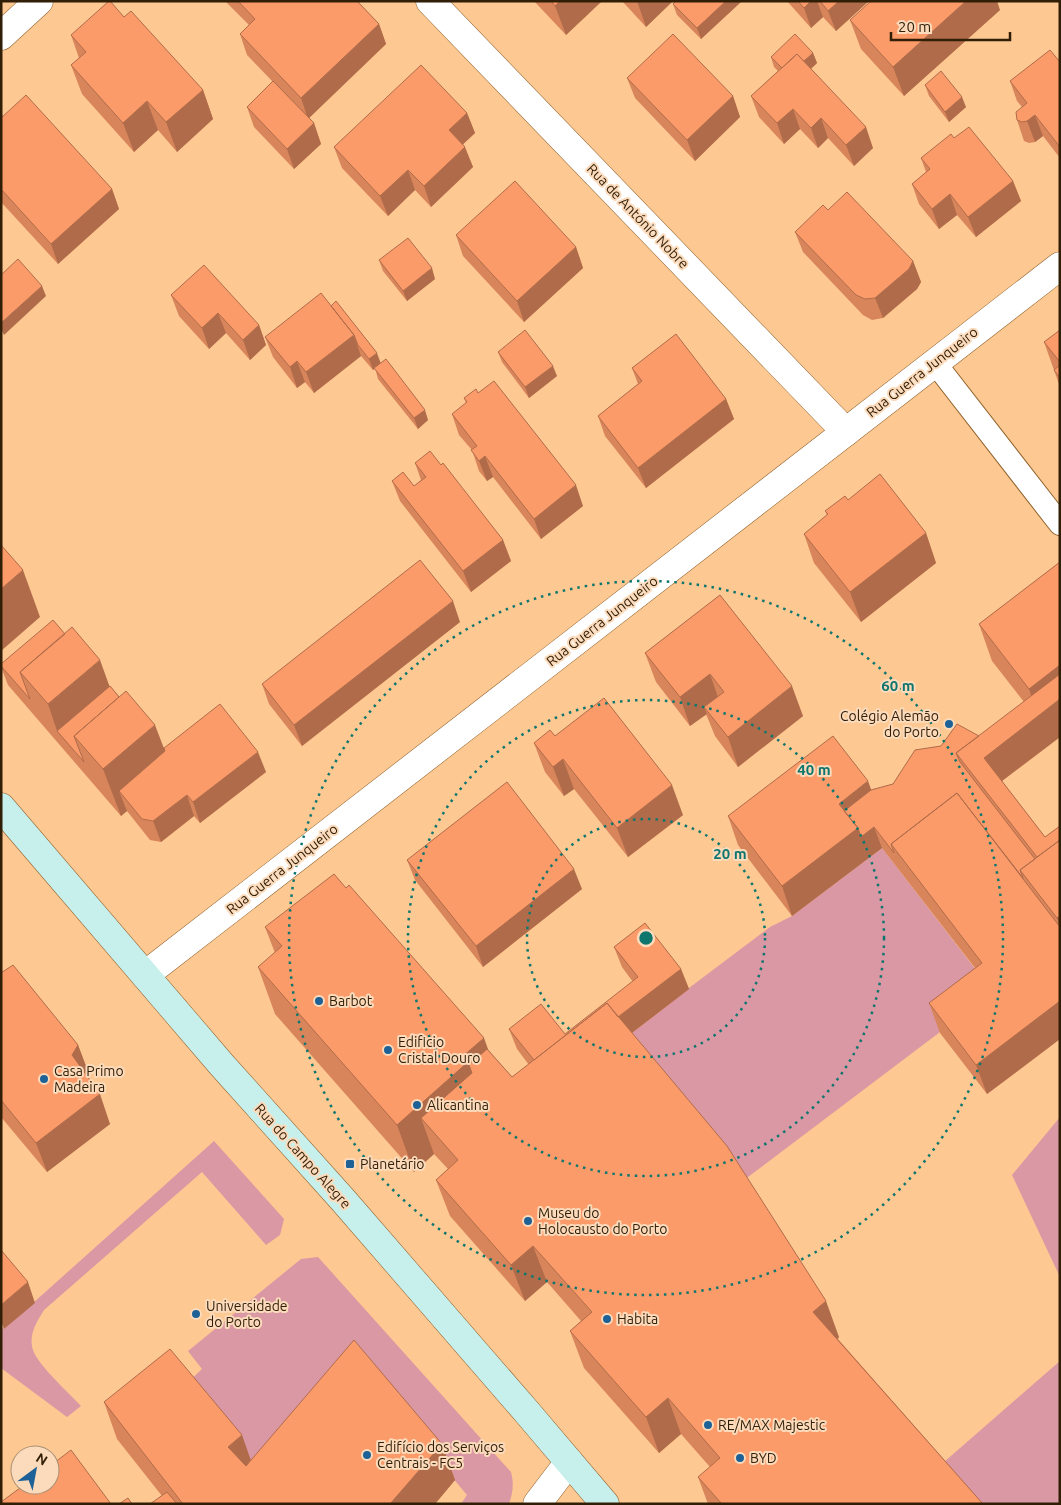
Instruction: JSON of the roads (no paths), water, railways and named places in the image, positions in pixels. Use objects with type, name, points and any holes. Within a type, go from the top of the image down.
[{"type":"main road","name":"Rua do Campo Alegre","points":[[1,807],[221,1064],[350,1208],[604,1504]]},
{"type":"street","points":[[1,36],[39,1]]},
{"type":"street","name":"Rua de António Nobre","points":[[430,1],[846,432]]},
{"type":"street","name":"Rua Guerra Junqueiro","points":[[145,975],[1060,266]]},
{"type":"street","points":[[538,1504],[569,1462]]},
{"type":"lane","points":[[934,363],[1060,524]]},
{"type":"place","name":"Colégio Alemão do Porto","points":[[949,724]]},
{"type":"place","name":"Barbot","points":[[319,1001]]},
{"type":"place","name":"Edificio Cristal Douro","points":[[388,1050]]},
{"type":"place","name":"Casa Primo Madeira","points":[[44,1079]]},
{"type":"place","name":"Alicantina","points":[[417,1105]]},
{"type":"place","name":"Planetário","points":[[350,1164]]},
{"type":"place","name":"Museu do Holocausto do Porto","points":[[528,1221]]},
{"type":"place","name":"Universidade do Porto","points":[[196,1314]]},
{"type":"place","name":"Habita","points":[[607,1319]]},
{"type":"place","name":"RE/MAX Majestic","points":[[708,1425]]},
{"type":"place","name":"Edifício dos Serviços Centrais - FC5","points":[[367,1455]]},
{"type":"place","name":"BYD","points":[[740,1458]]}]
